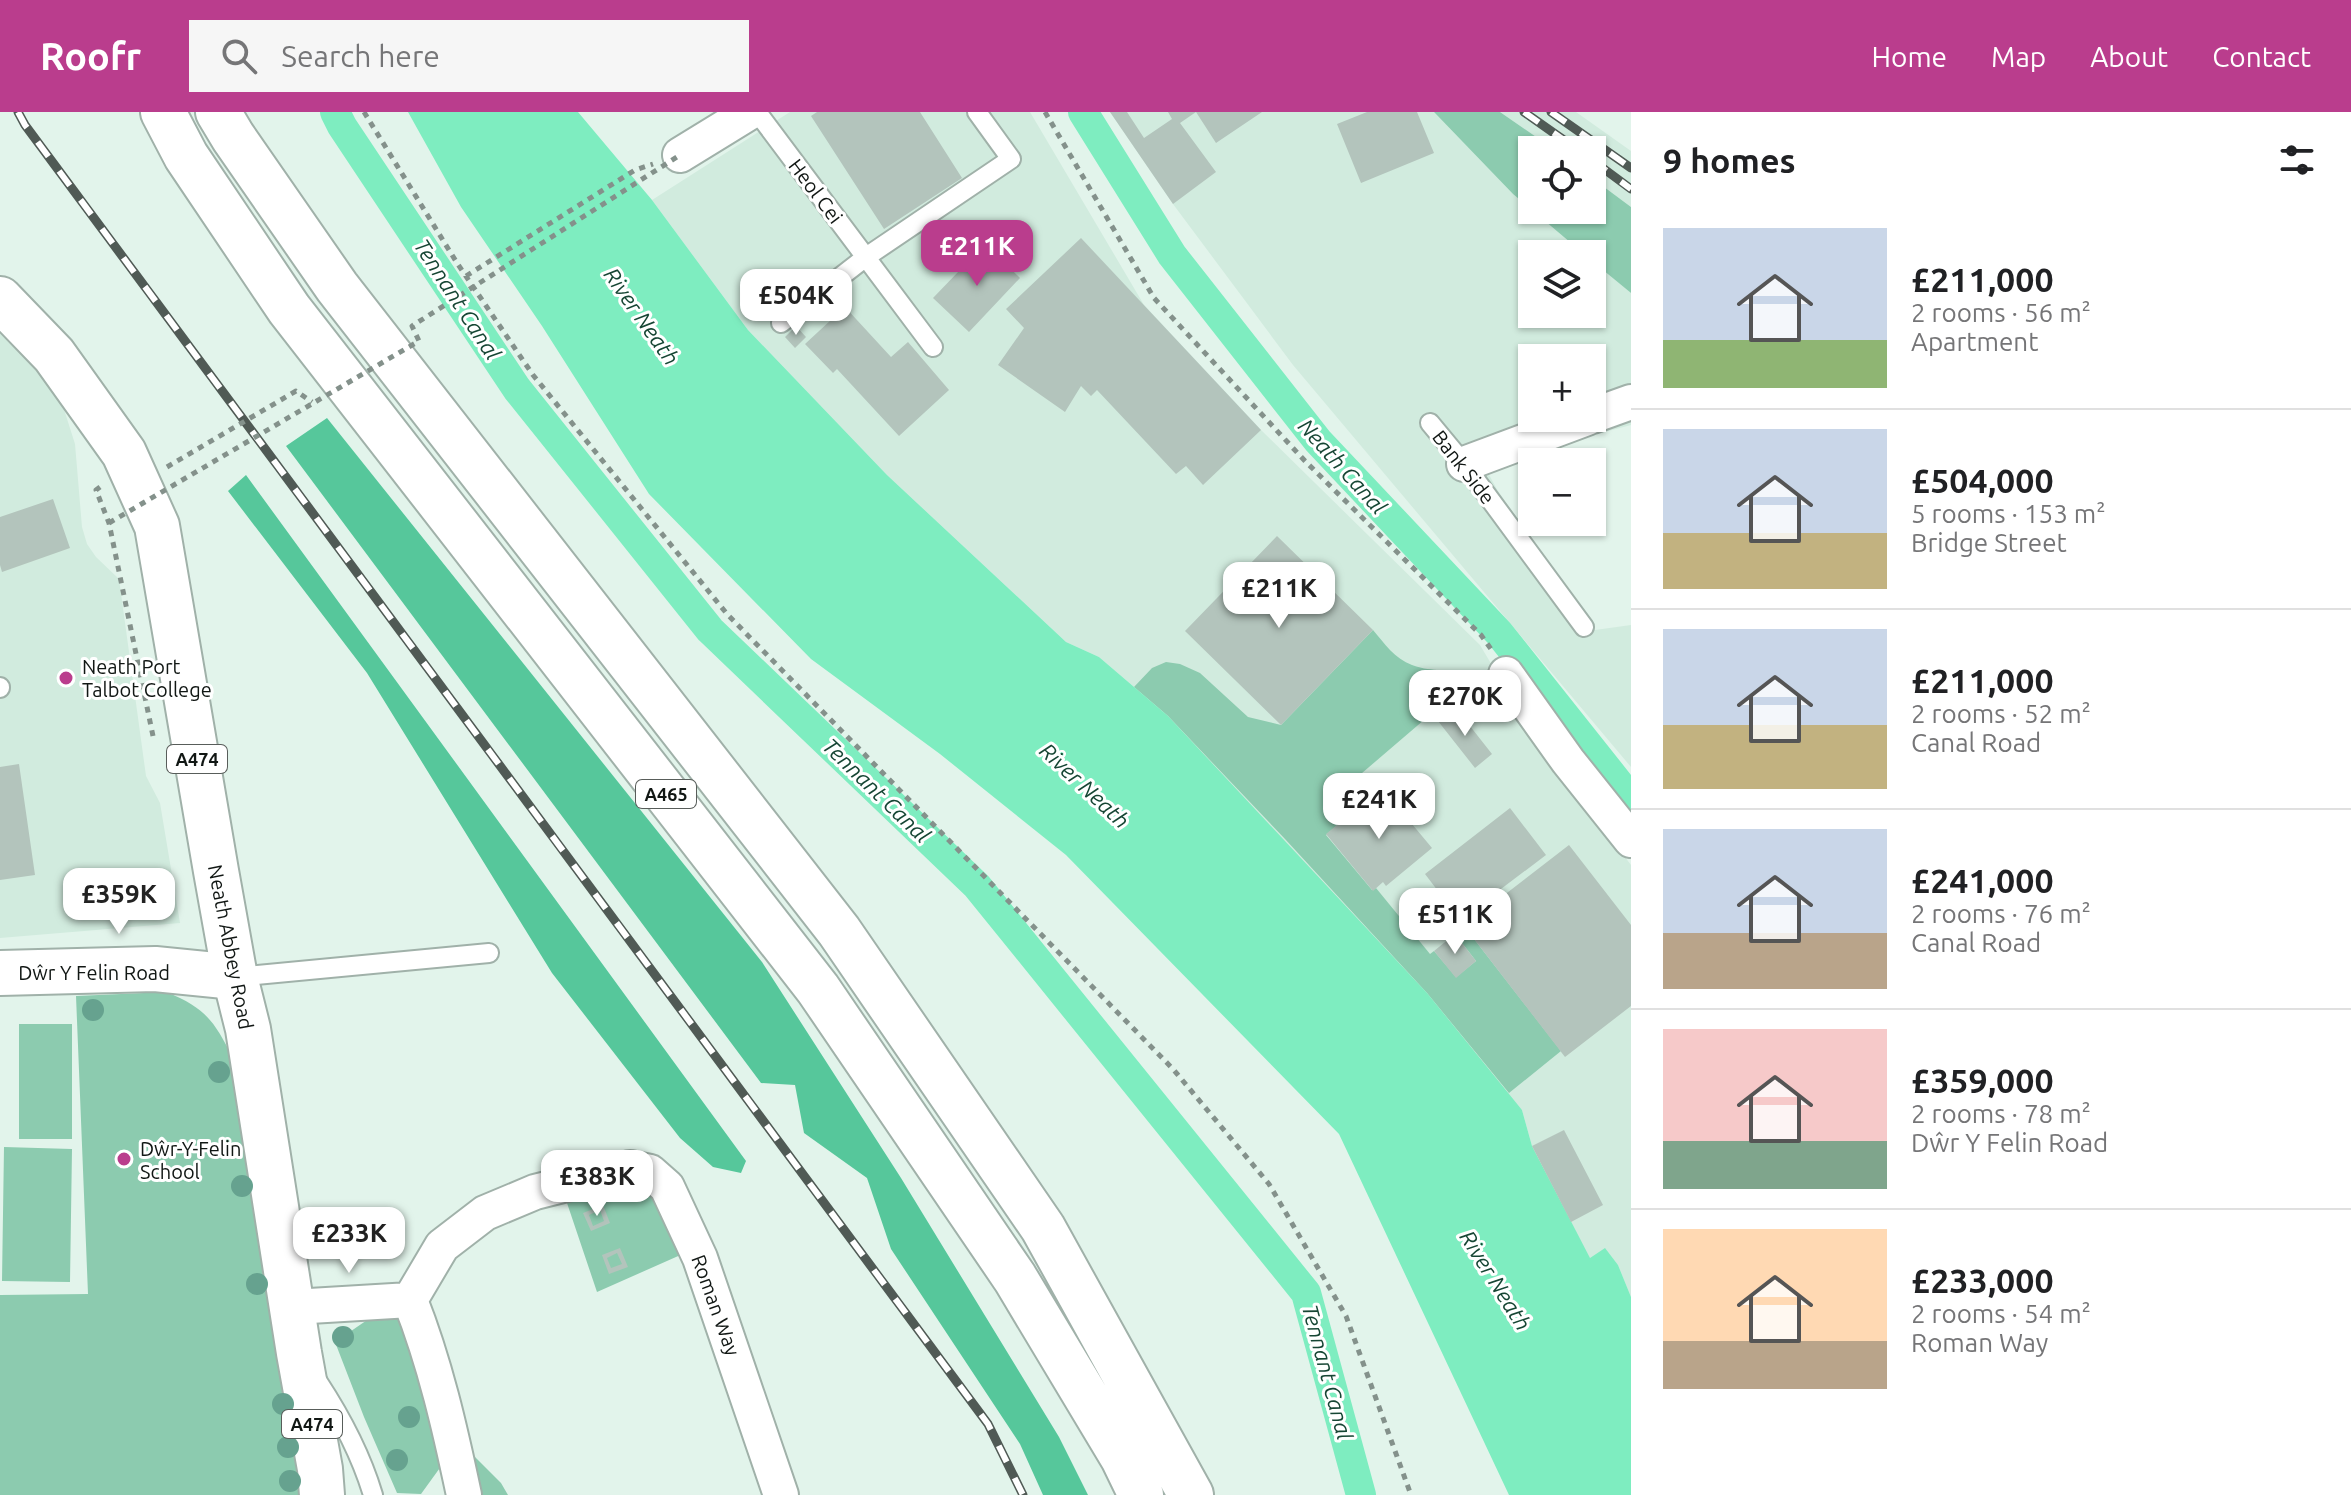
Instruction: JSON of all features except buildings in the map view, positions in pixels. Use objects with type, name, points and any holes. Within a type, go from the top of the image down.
[{"type":"main road","name":"A465","points":[[163,112],[186,156],[289,309],[818,989],[1015,1278],[1123,1458],[1141,1495]]},
{"type":"main road","name":"A465","points":[[218,112],[337,287],[839,931],[1043,1228],[1191,1495]]},
{"type":"main road","name":"Neath Abbey Road","points":[[0,299],[54,355],[124,453],[157,526],[235,977],[248,1029],[322,1495]]},
{"type":"main road","name":"Dŵr Y Felin Road","points":[[0,973],[155,969],[235,977]]},
{"type":"street","points":[[680,155],[750,112]]},
{"type":"street","points":[[1606,411],[1631,402]]},
{"type":"street","points":[[1464,464],[1550,432]]},
{"type":"street","points":[[1506,674],[1568,761],[1631,840]]},
{"type":"street","name":"Roman Way","points":[[410,1300],[442,1246],[485,1213],[535,1192],[616,1171],[630,1168],[650,1172],[667,1187],[700,1258],[781,1495]]},
{"type":"street","points":[[293,1307],[410,1300],[448,1417],[464,1495]]},
{"type":"lane","name":"Heol Cei","points":[[757,112],[933,347]]},
{"type":"lane","points":[[781,323],[866,257],[1011,159],[977,112]]},
{"type":"lane","name":"Bank Side","points":[[1430,423],[1464,464],[1584,627]]},
{"type":"lane","points":[[235,977],[489,953]]},
{"type":"lane","name":"Neath Abbey Road","points":[[299,1353],[338,1413],[373,1495]]},
{"type":"path","points":[[364,112],[466,276],[533,375],[727,614],[1173,1069],[1269,1184],[1346,1316],[1411,1495]]},
{"type":"path","points":[[1045,112],[1154,298],[1305,461],[1481,635],[1506,674]]},
{"type":"path","points":[[109,523],[419,341],[412,326],[680,155]]},
{"type":"path","points":[[466,276],[635,170]]},
{"type":"path","points":[[167,467],[296,391],[312,402]]},
{"type":"shaded area","points":[[790,112],[1030,112],[1144,305],[1261,430],[1480,645],[1535,738],[1631,865],[1631,1297],[1618,1265],[1605,1249],[1590,1259],[1532,1146],[1522,1110],[1168,716],[1099,657],[1066,642],[887,475],[748,330],[652,200]]},
{"type":"shaded area","points":[[1110,112],[1434,112],[1518,198],[1518,224],[1548,224],[1567,240],[1518,240],[1518,328],[1606,328],[1606,272],[1631,293],[1631,425],[1606,432],[1606,344],[1518,344],[1518,432],[1604,432],[1544,448],[1518,448],[1518,455],[1483,464],[1518,520],[1518,536],[1529,536],[1595,630],[1631,625],[1631,767],[1293,365],[1173,204]]},
{"type":"shaded area","points":[[1434,112],[1500,112],[1535,136],[1518,136],[1518,198]]},
{"type":"shaded area","points":[[1500,112],[1576,112],[1631,151],[1631,207],[1606,188],[1606,136],[1535,136]]},
{"type":"shaded area","points":[[1606,188],[1631,207],[1631,293],[1606,272],[1606,240],[1567,240],[1548,224],[1606,224]]},
{"type":"shaded area","name":"Neath Port Talbot College","points":[[0,329],[55,381],[75,444],[82,527],[87,544],[119,579],[146,776],[160,803],[180,923],[0,938]]},
{"type":"shaded area","points":[[327,418],[762,962],[901,1178],[1059,1437],[1088,1495],[1043,1495],[1020,1444],[891,1249],[867,1178],[804,1133],[795,1085],[761,1083],[286,446]]},
{"type":"shaded area","points":[[246,475],[746,1161],[741,1173],[713,1167],[680,1138],[552,973],[367,673],[228,491]]},
{"type":"shaded area","points":[[1373,630],[1400,659],[1420,668],[1452,674],[1466,684],[1327,803],[1342,821],[1326,835],[1372,890],[1376,888],[1430,954],[1434,951],[1456,977],[1476,961],[1455,934],[1464,926],[1561,1051],[1509,1093],[1427,993],[1285,839],[1168,716],[1134,687],[1152,668],[1166,662],[1180,664],[1200,673],[1248,717],[1281,725]]},
{"type":"shaded area","name":"Dŵr-Y-Felin School","points":[[166,992],[200,1010],[220,1034],[233,1058],[301,1495],[0,1495],[0,1295],[88,1294],[76,996]]},
{"type":"shaded area","points":[[19,1024],[72,1024],[72,1139],[19,1139]]},
{"type":"shaded area","points":[[4,1147],[72,1149],[70,1282],[2,1281]]},
{"type":"shaded area","points":[[639,1186],[651,1192],[685,1253],[597,1292],[567,1203],[624,1187]]},
{"type":"shaded area","points":[[388,1314],[400,1318],[412,1332],[442,1465],[421,1494],[397,1493],[335,1342],[373,1316]]},
{"type":"shaded area","points":[[466,1448],[501,1483],[508,1495],[477,1495]]},
{"type":"water","name":"River Neath","points":[[408,112],[578,112],[652,200],[748,330],[887,475],[1066,642],[1099,657],[1168,716],[1427,993],[1522,1110],[1532,1146],[1590,1258],[1605,1248],[1618,1265],[1631,1297],[1631,1495],[1509,1495],[1339,1134],[1066,855],[940,754],[811,659],[649,494],[542,326],[461,207]]},
{"type":"waterway","name":"Tennant Canal","points":[[335,112],[517,389],[710,630],[977,886],[1306,1293],[1361,1495]]},
{"type":"waterway","name":"Neath Canal","points":[[1083,112],[1172,255],[1318,441],[1499,633],[1631,799]]},
{"type":"railway","points":[[18,112],[988,1424],[1023,1495]]},
{"type":"railway","points":[[1524,112],[1558,136]]},
{"type":"railway","points":[[1551,112],[1631,168]]},
{"type":"railway","points":[[1606,170],[1631,189]]},
{"type":"place","name":"Neath Port Talbot College","points":[[66,678]]},
{"type":"place","name":"Dŵr-Y-Felin School","points":[[124,1159]]}]
